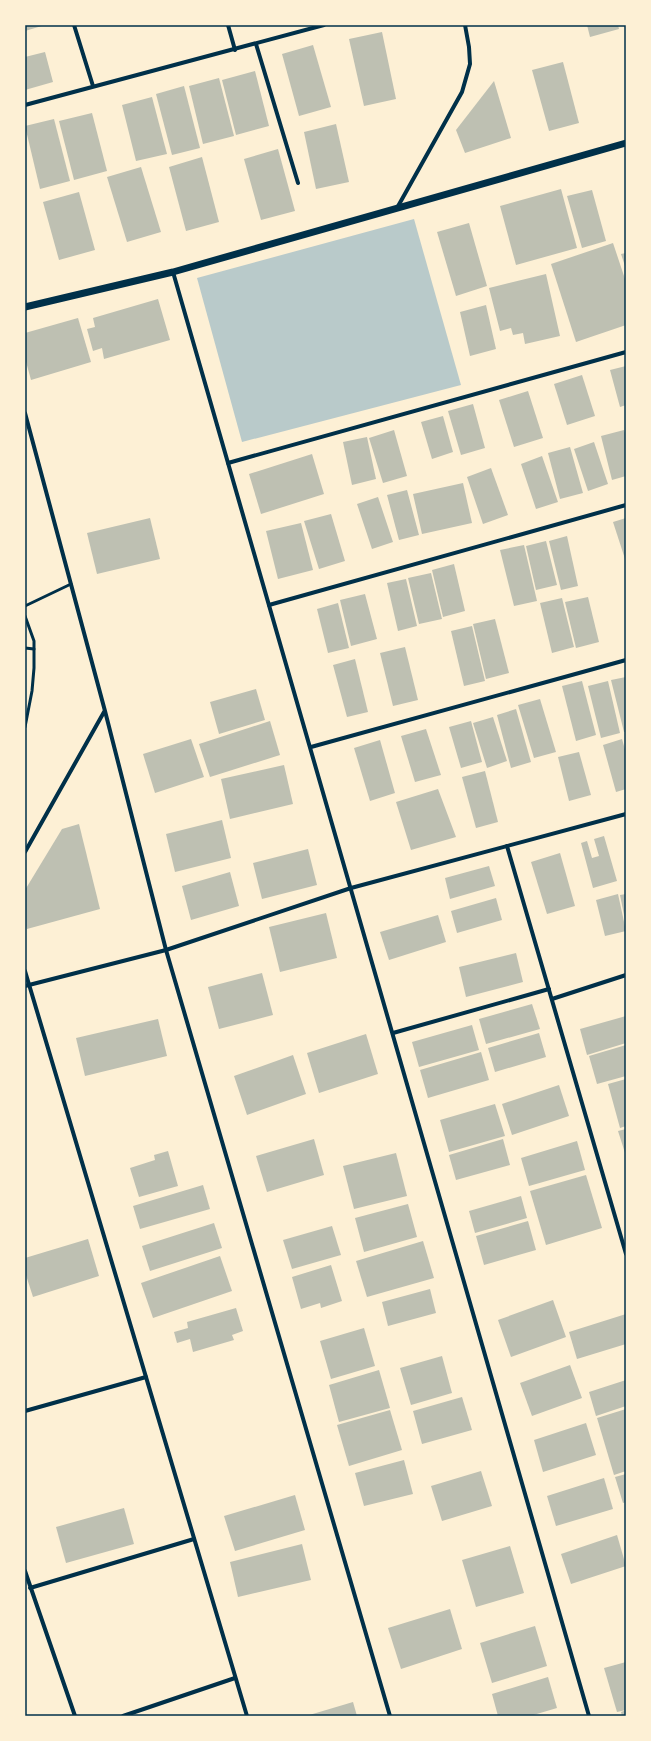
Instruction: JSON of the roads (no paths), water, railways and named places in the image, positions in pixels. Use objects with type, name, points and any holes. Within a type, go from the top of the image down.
[{"type":"street","points":[[74,25],[93,86]]},
{"type":"street","points":[[228,25],[235,50]]},
{"type":"street","points":[[25,105],[324,25]]},
{"type":"street","points":[[397,208],[462,92],[470,64],[465,25]]},
{"type":"street","points":[[256,44],[298,183]]},
{"type":"street","points":[[25,307],[173,272],[626,143]]},
{"type":"street","points":[[173,272],[352,888],[589,1716]]},
{"type":"street","points":[[228,462],[626,352]]},
{"type":"street","points":[[25,413],[105,711],[166,950],[390,1716]]},
{"type":"street","points":[[269,605],[626,505]]},
{"type":"street","points":[[311,747],[626,660]]},
{"type":"street","points":[[25,852],[105,711]]},
{"type":"street","points":[[27,985],[166,950],[352,888],[626,814]]},
{"type":"street","points":[[507,846],[626,1254]]},
{"type":"street","points":[[25,971],[27,985],[146,1377],[246,1716]]},
{"type":"street","points":[[552,999],[626,975]]},
{"type":"street","points":[[393,1033],[549,989]]},
{"type":"street","points":[[25,1411],[146,1377]]},
{"type":"street","points":[[30,1588],[194,1539]]},
{"type":"street","points":[[25,1571],[74,1716]]},
{"type":"street","points":[[123,1716],[235,1678]]},
{"type":"lane","points":[[25,606],[71,584]]},
{"type":"lane","points":[[25,616],[34,641],[32,691],[25,727]]},
{"type":"lane","points":[[25,648],[34,649]]}]
